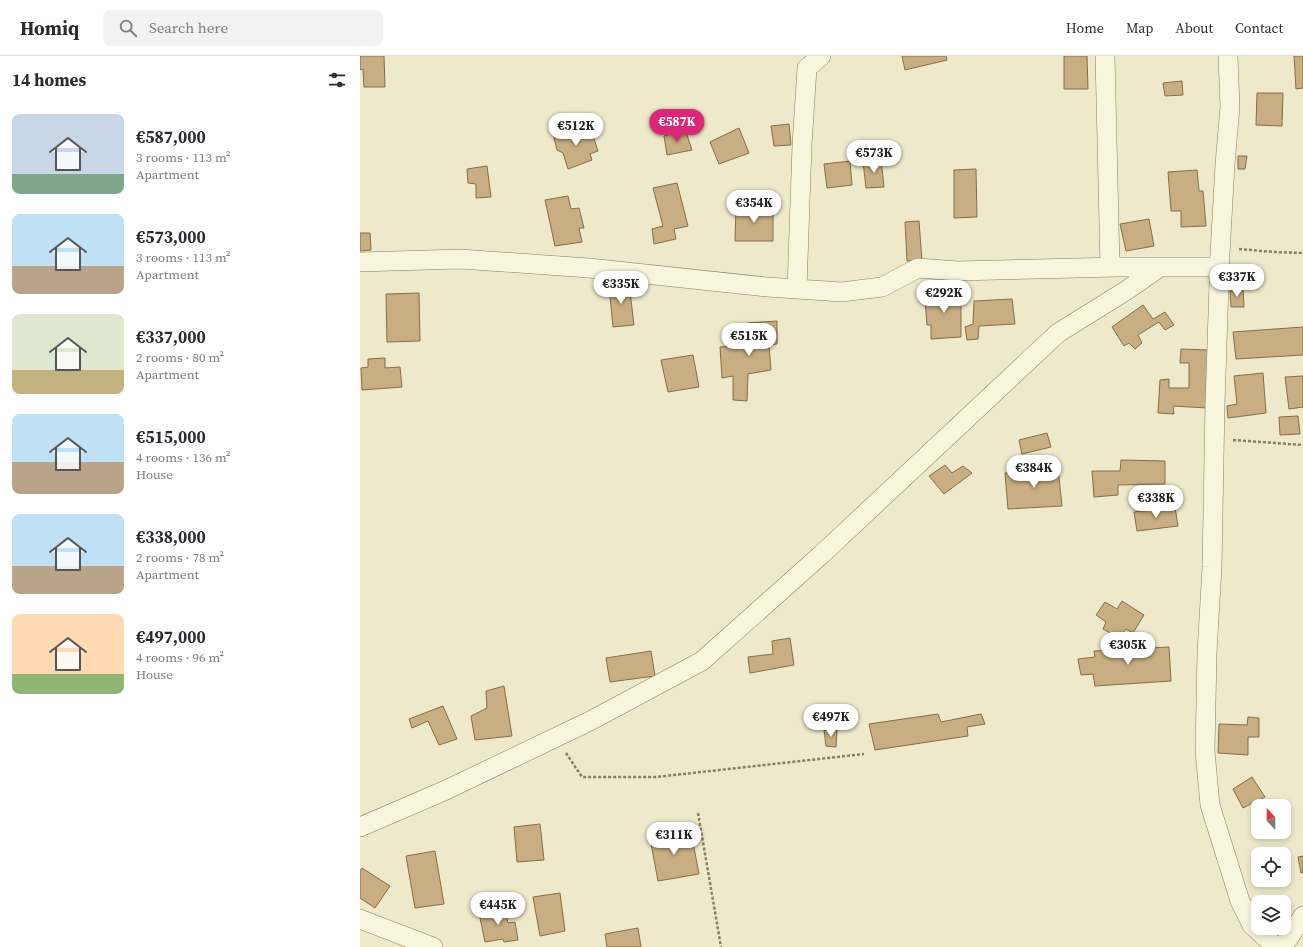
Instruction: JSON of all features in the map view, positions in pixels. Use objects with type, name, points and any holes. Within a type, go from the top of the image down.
[{"type":"street","points":[[797,289],[802,145],[807,68],[821,56]]},
{"type":"street","points":[[1105,56],[1110,267]]},
{"type":"street","points":[[1228,56],[1230,107],[1220,247],[1214,438],[1212,567],[1207,653],[1205,751],[1210,805],[1240,901],[1252,925],[1276,947]]},
{"type":"street","points":[[360,262],[460,259],[588,268],[797,289],[842,292],[882,287],[918,268],[957,271],[1110,267],[1220,267]]},
{"type":"street","points":[[360,827],[446,790],[590,721],[702,660],[822,554],[1058,333],[1160,267]]},
{"type":"street","points":[[1283,947],[1303,916]]},
{"type":"street","points":[[360,919],[433,947]]},
{"type":"path","points":[[1220,247],[1303,253]]},
{"type":"path","points":[[1214,438],[1303,445]]},
{"type":"path","points":[[557,737],[582,777],[656,777],[864,754]]},
{"type":"path","points":[[698,813],[721,947]]},
{"type":"building","points":[[360,56],[384,56],[385,87],[364,87],[363,69],[360,70]]},
{"type":"building","points":[[902,56],[946,56],[947,60],[905,70]]},
{"type":"building","points":[[1064,56],[1087,56],[1088,89],[1064,89]]},
{"type":"building","points":[[1294,56],[1303,56],[1303,88],[1296,89]]},
{"type":"building","points":[[1182,81],[1183,95],[1165,96],[1163,83]]},
{"type":"building","points":[[1257,93],[1283,93],[1282,126],[1256,125]]},
{"type":"building","points":[[789,124],[791,145],[774,146],[771,126]]},
{"type":"building","points":[[739,128],[749,153],[719,164],[710,142]]},
{"type":"building","points":[[567,129],[571,136],[591,130],[598,151],[590,154],[592,160],[568,169],[563,153],[557,150],[553,134]]},
{"type":"building","points":[[685,129],[692,150],[667,155],[664,136]]},
{"type":"building","points":[[1238,156],[1247,156],[1245,169],[1238,169]]},
{"type":"building","points":[[881,159],[884,187],[866,188],[863,162]]},
{"type":"building","points":[[850,161],[852,185],[827,188],[824,164]]},
{"type":"building","points":[[487,166],[491,197],[476,198],[476,184],[468,183],[467,169]]},
{"type":"building","points":[[976,169],[977,217],[954,218],[954,170]]},
{"type":"building","points":[[1197,170],[1199,191],[1203,191],[1206,226],[1181,227],[1181,211],[1171,211],[1168,172]]},
{"type":"building","points":[[677,183],[688,226],[674,229],[676,239],[654,244],[652,229],[663,226],[653,188]]},
{"type":"building","points":[[568,196],[571,209],[579,208],[584,228],[579,228],[582,242],[555,246],[545,200]]},
{"type":"building","points":[[736,206],[773,207],[773,241],[735,241]]},
{"type":"building","points":[[1149,219],[1154,246],[1126,251],[1120,224]]},
{"type":"building","points":[[919,221],[922,261],[907,261],[905,222]]},
{"type":"building","points":[[360,233],[370,233],[371,250],[360,251]]},
{"type":"building","points":[[629,283],[634,325],[613,327],[609,286]]},
{"type":"building","points":[[932,289],[954,289],[954,297],[961,297],[961,337],[931,339],[931,325],[927,325],[925,300],[933,299]]},
{"type":"building","points":[[1243,289],[1244,307],[1231,307],[1230,291]]},
{"type":"building","points":[[419,293],[420,341],[387,342],[386,294]]},
{"type":"building","points":[[1012,299],[1015,324],[979,326],[978,339],[967,340],[965,327],[973,324],[974,301]]},
{"type":"building","points":[[1143,305],[1153,319],[1165,312],[1174,325],[1165,330],[1159,322],[1138,335],[1142,343],[1135,349],[1129,343],[1124,346],[1112,327]]},
{"type":"building","points":[[777,321],[777,344],[769,345],[771,370],[748,374],[747,401],[733,400],[733,376],[722,378],[720,347],[747,345],[747,323]]},
{"type":"building","points":[[1303,327],[1303,355],[1236,359],[1233,332]]},
{"type":"building","points":[[1181,349],[1209,350],[1207,408],[1173,406],[1174,414],[1158,413],[1160,380],[1169,379],[1169,388],[1189,388],[1189,363],[1180,363]]},
{"type":"building","points":[[693,355],[699,387],[668,392],[661,360]]},
{"type":"building","points":[[385,358],[385,368],[400,367],[402,387],[362,390],[361,368],[368,367],[368,359]]},
{"type":"building","points":[[1263,373],[1266,413],[1228,418],[1227,406],[1237,404],[1234,376]]},
{"type":"building","points":[[1303,376],[1303,407],[1289,409],[1285,377]]},
{"type":"building","points":[[1298,416],[1300,434],[1280,435],[1279,417]]},
{"type":"building","points":[[1047,433],[1051,447],[1022,454],[1019,440]]},
{"type":"building","points":[[1121,460],[1165,461],[1165,484],[1118,485],[1118,495],[1094,497],[1092,471],[1120,471]]},
{"type":"building","points":[[945,465],[952,473],[963,466],[972,473],[944,494],[929,476]]},
{"type":"building","points":[[1058,468],[1062,506],[1008,509],[1005,473]]},
{"type":"building","points":[[1175,507],[1178,526],[1137,531],[1134,512]]},
{"type":"building","points":[[1122,601],[1144,615],[1133,633],[1126,629],[1119,638],[1103,629],[1106,622],[1096,615],[1105,602],[1117,609]]},
{"type":"building","points":[[790,638],[794,665],[750,673],[748,657],[773,654],[772,641]]},
{"type":"building","points":[[1169,647],[1171,681],[1095,686],[1093,674],[1081,675],[1078,659],[1095,657],[1094,651]]},
{"type":"building","points":[[651,651],[655,676],[610,682],[606,658]]},
{"type":"building","points":[[504,686],[512,736],[475,740],[471,716],[487,708],[486,691]]},
{"type":"building","points":[[443,706],[457,739],[439,745],[428,721],[412,728],[409,719]]},
{"type":"building","points":[[938,714],[941,722],[981,714],[985,724],[967,727],[968,736],[875,750],[869,724]]},
{"type":"building","points":[[1248,717],[1259,718],[1259,737],[1248,737],[1248,755],[1218,753],[1219,724],[1247,725]]},
{"type":"building","points":[[824,730],[837,730],[836,747],[826,746]]},
{"type":"building","points":[[1252,777],[1265,797],[1261,799],[1251,799],[1251,804],[1243,808],[1233,789]]},
{"type":"building","points":[[540,824],[544,860],[517,862],[514,827]]},
{"type":"building","points":[[691,832],[699,874],[658,881],[650,838]]},
{"type":"building","points":[[435,851],[444,904],[415,908],[406,856]]},
{"type":"building","points":[[1303,856],[1303,872],[1301,873],[1298,857]]},
{"type":"building","points":[[362,868],[390,886],[375,908],[360,898],[360,871]]},
{"type":"building","points":[[560,893],[565,931],[540,936],[533,897]]},
{"type":"building","points":[[505,908],[508,923],[515,922],[518,940],[504,942],[503,939],[485,942],[479,913]]},
{"type":"building","points":[[638,928],[641,947],[607,947],[605,934]]}]
